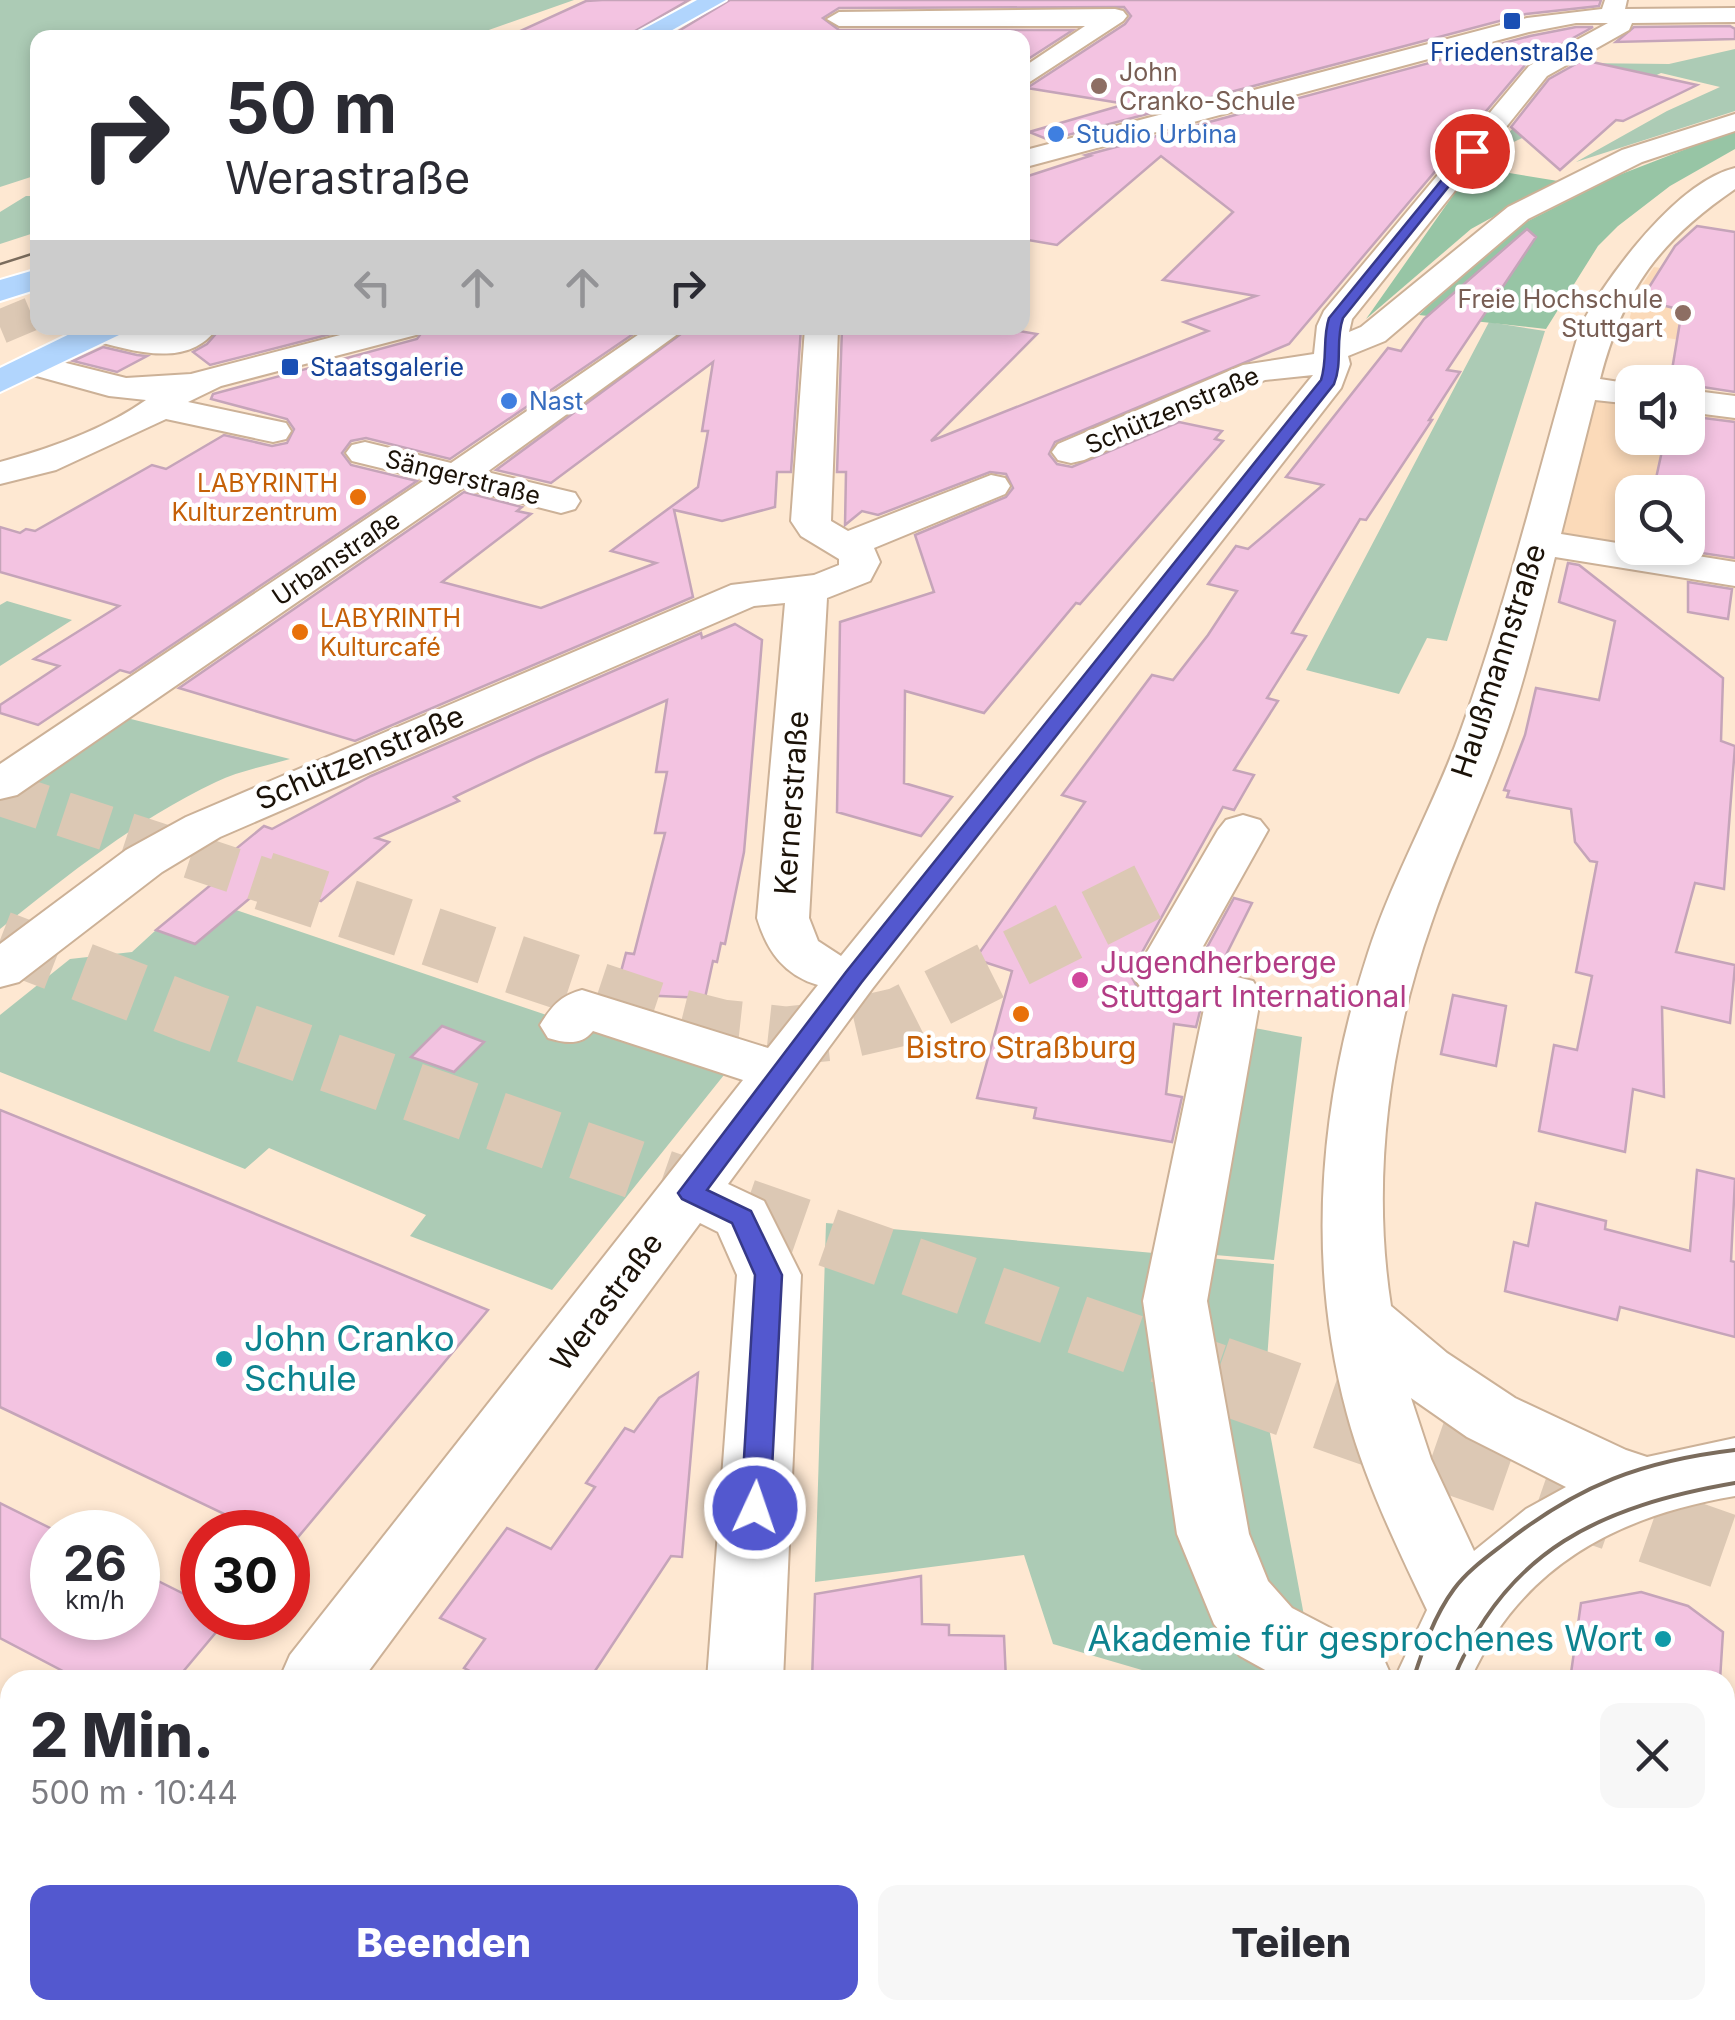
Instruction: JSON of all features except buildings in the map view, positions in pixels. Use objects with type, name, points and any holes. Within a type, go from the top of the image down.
[{"type":"main road","points":[[659,30],[725,4]]},
{"type":"main road","points":[[686,30],[725,4]]},
{"type":"main road","points":[[0,290],[30,281]]},
{"type":"main road","points":[[0,382],[93,335]]},
{"type":"street","points":[[1030,74],[1138,0]]},
{"type":"street","points":[[1539,0],[1563,6],[1576,16]]},
{"type":"street","points":[[1030,158],[1509,30],[1576,16],[1618,8],[1735,15]]},
{"type":"street","name":"Werastraße","points":[[325,1670],[780,1072],[1328,381],[1336,318],[1538,72],[1621,25],[1618,8]]},
{"type":"street","points":[[839,19],[908,29],[1110,19]]},
{"type":"street","name":"Schützenstraße","points":[[1071,452],[1255,372],[1332,358],[1373,334],[1518,213],[1632,156],[1735,122]]},
{"type":"street","name":"Haußmannstraße","points":[[1469,1606],[1454,1589],[1398,1462],[1380,1413],[1358,1315],[1352,1189],[1367,1059],[1394,953],[1489,714],[1598,325],[1620,283],[1653,241],[1695,202],[1735,176]]},
{"type":"street","points":[[122,335],[165,346],[186,335]]},
{"type":"street","points":[[34,364],[112,389],[153,389],[209,379],[377,335]]},
{"type":"street","name":"Urbanstraße","points":[[0,785],[458,476],[659,335]]},
{"type":"street","points":[[822,335],[811,520],[815,528],[847,545],[991,486]]},
{"type":"street","points":[[0,472],[43,462],[142,419],[188,387],[209,379]]},
{"type":"street","points":[[1580,386],[1615,391]]},
{"type":"street","points":[[1705,404],[1735,408]]},
{"type":"street","points":[[160,407],[273,430]]},
{"type":"street","name":"Sängerstraße","points":[[365,453],[561,501]]},
{"type":"street","points":[[1538,542],[1735,574]]},
{"type":"street","name":"Schützenstraße","points":[[0,970],[144,861],[203,827],[746,594],[836,583],[856,572],[860,562],[857,553],[847,545]]},
{"type":"street","name":"Kernerstraße","points":[[807,588],[783,918],[790,944],[818,969],[854,978]]},
{"type":"street","points":[[1243,830],[1160,976],[1234,994],[1174,1301],[1212,1534],[1225,1572],[1240,1601],[1266,1632],[1336,1670]]},
{"type":"street","points":[[568,1025],[582,1008],[780,1072]]},
{"type":"street","points":[[690,1193],[742,1217],[768,1275],[746,1670]]},
{"type":"street","points":[[1358,1315],[1412,1366],[1490,1419],[1571,1459],[1646,1486]]},
{"type":"street","points":[[1436,1670],[1469,1606],[1507,1561],[1572,1514],[1610,1496],[1735,1467]]},
{"type":"shaded area","name":"Freie Hochschule Stuttgart","points":[[1654,267],[1735,279],[1735,348],[1626,332],[1636,294]]},
{"type":"shaded area","points":[[1589,381],[1615,385],[1615,455],[1705,455],[1705,397],[1735,401],[1735,569],[1705,564],[1705,475],[1615,475],[1615,549],[1550,538]]},
{"type":"green space","points":[[0,0],[574,0],[489,30],[30,30],[30,177],[0,187]]},
{"type":"green space","points":[[1735,49],[1735,111],[1576,162],[1667,111],[1720,87],[1661,73],[1488,154],[1576,63],[1669,64]]},
{"type":"green space","points":[[1735,130],[1735,149],[1670,186],[1598,246],[1546,329],[1419,315],[1506,232],[1619,175]]},
{"type":"green space","points":[[1473,167],[1558,181],[1471,229],[1366,319]]},
{"type":"green space","points":[[30,196],[30,234],[0,244],[0,212]]},
{"type":"green space","points":[[1489,322],[1545,331],[1447,641],[1427,638],[1399,694],[1306,670]]},
{"type":"green space","points":[[7,601],[72,620],[0,666],[0,605]]},
{"type":"green space","points":[[119,716],[290,759],[225,778],[158,813],[78,868],[0,929],[0,802]]},
{"type":"green space","points":[[236,910],[724,1075],[552,1290],[410,1236],[426,1215],[269,1148],[245,1169],[0,1072],[0,1015],[70,959],[132,952],[156,930],[195,944]]},
{"type":"green space","points":[[1233,1024],[1302,1037],[1274,1260],[1191,1253]]},
{"type":"green space","points":[[826,1223],[1274,1264],[1264,1401],[1314,1670],[1142,1670],[1053,1644],[1024,1555],[815,1582]]},
{"type":"tunnel","points":[[0,327],[30,314]]},
{"type":"tunnel","points":[[0,793],[272,883]]},
{"type":"tunnel","points":[[264,881],[670,1016],[722,1029],[786,1036],[843,1030],[899,1017],[1165,883]]},
{"type":"tunnel","points":[[0,940],[191,1014],[1224,1376]]},
{"type":"tunnel","points":[[1217,1374],[1735,1555]]},
{"type":"tram line","points":[[0,264],[30,255]]},
{"type":"tram line","points":[[1416,1670],[1435,1621],[1454,1589],[1478,1564],[1532,1523],[1613,1479],[1670,1461],[1735,1450]]},
{"type":"tram line","points":[[1458,1670],[1475,1635],[1501,1597],[1530,1566],[1564,1541],[1642,1505],[1735,1483]]},
{"type":"place","name":"Friedenstraße","points":[[1512,21]]},
{"type":"place","name":"John Cranko-Schule","points":[[1099,86]]},
{"type":"place","name":"Studio Urbina","points":[[1056,134]]},
{"type":"place","name":"Freie Hochschule Stuttgart","points":[[1683,313]]},
{"type":"place","name":"Staatsgalerie","points":[[290,367]]},
{"type":"place","name":"Nast","points":[[509,401]]},
{"type":"place","name":"LABYRINTH Kulturzentrum","points":[[358,497]]},
{"type":"place","name":"LABYRINTH Kulturcafé","points":[[300,632]]},
{"type":"place","name":"Jugendherberge Stuttgart International","points":[[1080,980]]},
{"type":"place","name":"Bistro Straßburg","points":[[1021,1014]]},
{"type":"place","name":"John Cranko Schule","points":[[224,1359]]},
{"type":"place","name":"Akademie für gesprochenes Wort","points":[[1663,1639]]},
{"type":"route","points":[[755,1508],[768,1275],[742,1217],[690,1193],[854,978],[1328,381],[1333,364],[1330,335],[1336,318],[1472,151]]}]
